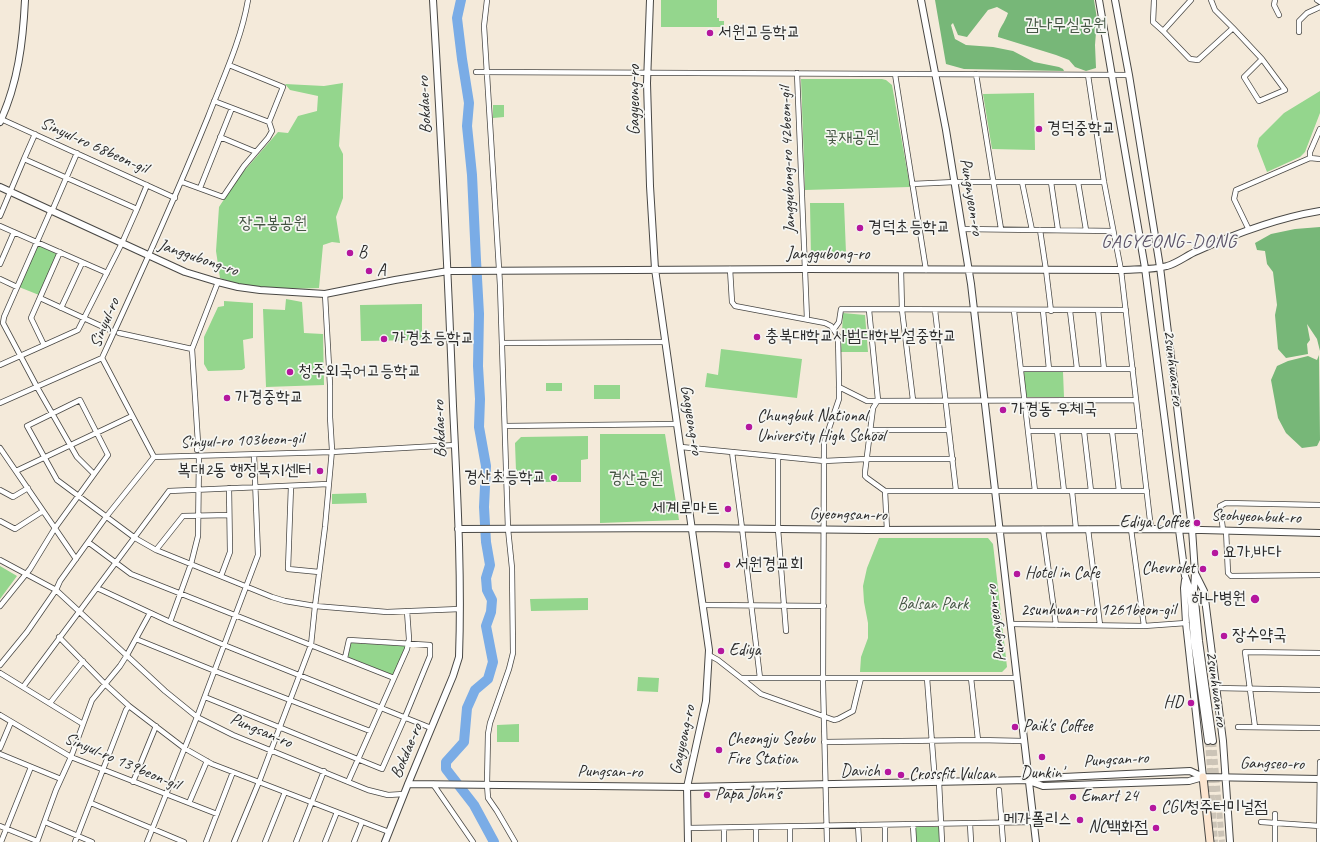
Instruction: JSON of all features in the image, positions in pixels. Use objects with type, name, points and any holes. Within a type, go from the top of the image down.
[{"type":"main road","points":[[1203,777],[1210,842]]},
{"type":"street","points":[[1,121],[11,91],[20,54],[23,36],[25,0]]},
{"type":"street","name":"Sinyul-ro","points":[[154,457],[102,358],[116,332],[148,256],[182,182],[241,34],[248,0]]},
{"type":"street","name":"Bokdae-ro","points":[[385,842],[459,658],[460,609],[455,445],[448,271],[433,0]]},
{"type":"street","points":[[487,0],[484,26],[502,343],[505,426],[506,529],[512,568],[513,653],[490,723],[488,734],[487,784],[488,798],[515,842]]},
{"type":"street","name":"Gagyeong-ro","points":[[650,0],[648,73],[650,186],[655,269],[693,528],[709,650],[706,701],[687,787],[688,842]]},
{"type":"street","name":"Pungnyeon-ro","points":[[921,0],[936,74],[969,270],[1036,842]]},
{"type":"street","name":"2sunhwan-ro","points":[[1099,0],[1145,268],[1185,576],[1190,590],[1194,641],[1210,741],[1210,709],[1199,641],[1194,590],[1195,573],[1192,529],[1160,267],[1129,75],[1115,0]]},
{"type":"street","points":[[1154,0],[1152,22],[1163,31],[1190,59],[1198,60],[1233,28]]},
{"type":"street","points":[[1163,31],[1191,0]]},
{"type":"street","points":[[1211,0],[1215,10],[1262,59],[1285,90],[1259,101],[1244,78],[1262,59]]},
{"type":"street","points":[[1275,0],[1274,5],[1279,15]]},
{"type":"street","points":[[1299,32],[1299,21],[1307,13],[1320,7]]},
{"type":"street","points":[[182,182],[223,197],[272,131],[269,122],[283,87],[229,65]]},
{"type":"street","points":[[476,72],[1129,75]]},
{"type":"street","name":"Janggubong-ro 42beon-gil","points":[[797,74],[807,320]]},
{"type":"street","points":[[895,74],[926,270]]},
{"type":"street","points":[[976,74],[1001,229]]},
{"type":"street","points":[[1088,75],[1104,182],[1121,270],[1151,529]]},
{"type":"street","points":[[214,101],[269,122]]},
{"type":"street","points":[[200,188],[232,108]]},
{"type":"street","name":"Sinyul-ro 68beon-gil","points":[[1,121],[35,134],[175,198]]},
{"type":"street","points":[[1310,158],[1310,152],[1320,129]]},
{"type":"street","points":[[0,216],[35,134]]},
{"type":"street","points":[[220,137],[256,152]]},
{"type":"street","points":[[77,153],[17,287],[4,317],[3,323],[77,457],[94,474]]},
{"type":"street","points":[[1249,230],[1234,199],[1236,190],[1310,158],[1320,159]]},
{"type":"street","points":[[24,159],[137,209]]},
{"type":"street","points":[[912,184],[955,182],[1104,182]]},
{"type":"street","points":[[1022,182],[1032,230]]},
{"type":"street","points":[[1051,182],[1058,230]]},
{"type":"street","points":[[1078,182],[1086,230]]},
{"type":"street","points":[[0,365],[78,330],[122,243],[147,185]]},
{"type":"street","name":"Janggubong-ro","points":[[0,187],[185,272],[218,282],[260,290],[325,294],[395,280],[458,270],[1121,270],[1160,267],[1167,266],[1196,251],[1249,230],[1299,214],[1320,211]]},
{"type":"street","points":[[0,226],[107,273]]},
{"type":"street","points":[[963,229],[1113,231]]},
{"type":"street","points":[[1040,230],[1051,311]]},
{"type":"street","points":[[0,264],[14,232]]},
{"type":"street","points":[[44,345],[31,318],[60,252]]},
{"type":"street","points":[[61,308],[82,262]]},
{"type":"street","points":[[730,269],[732,302],[735,306],[825,323],[834,329],[838,336],[839,400],[824,443],[824,742],[827,842]]},
{"type":"street","points":[[901,270],[902,310],[913,400]]},
{"type":"street","points":[[0,279],[17,287]]},
{"type":"street","points":[[197,450],[198,443],[192,349],[218,282]]},
{"type":"street","points":[[234,842],[242,819],[259,782],[311,646],[332,452],[325,294]]},
{"type":"street","points":[[40,298],[116,332],[192,349]]},
{"type":"street","points":[[834,329],[839,322],[841,310],[1126,310]]},
{"type":"street","points":[[869,310],[878,400],[873,408],[865,476],[885,491],[1147,491]]},
{"type":"street","points":[[935,310],[956,491]]},
{"type":"street","points":[[1070,310],[1077,369]]},
{"type":"street","points":[[1098,310],[1104,369]]},
{"type":"street","points":[[1014,311],[1035,491]]},
{"type":"street","points":[[1043,311],[1050,369]]},
{"type":"street","points":[[502,343],[665,342]]},
{"type":"street","points":[[0,403],[102,358]]},
{"type":"street","points":[[1021,369],[1132,369]]},
{"type":"street","points":[[839,388],[868,401],[1136,400]]},
{"type":"street","points":[[0,606],[27,574],[54,528],[78,496],[108,455],[80,400],[27,426],[57,480],[78,496],[106,517],[135,538],[156,550],[285,601],[315,606],[387,612],[460,609]]},
{"type":"street","points":[[16,471],[132,416]]},
{"type":"street","points":[[505,426],[677,424]]},
{"type":"street","points":[[870,430],[949,430]]},
{"type":"street","points":[[1028,431],[1140,431]]},
{"type":"street","points":[[1057,431],[1064,491]]},
{"type":"street","points":[[1084,431],[1091,491]]},
{"type":"street","points":[[1112,431],[1119,491]]},
{"type":"street","name":"Sinyul-ro 103beon-gil","points":[[154,457],[332,452],[455,445]]},
{"type":"street","points":[[681,447],[824,461],[953,458]]},
{"type":"street","points":[[0,448],[76,559]]},
{"type":"street","points":[[732,452],[760,678]]},
{"type":"street","points":[[147,842],[205,697],[258,555],[254,454]]},
{"type":"street","points":[[170,622],[191,564],[198,536],[200,516],[200,456]]},
{"type":"street","points":[[0,665],[27,632],[56,590],[60,581],[106,517],[154,457]]},
{"type":"street","points":[[778,457],[778,528],[786,631]]},
{"type":"street","points":[[23,687],[169,491],[328,484]]},
{"type":"street","points":[[291,486],[288,568],[319,572]]},
{"type":"street","points":[[0,490],[13,497],[28,488]]},
{"type":"street","points":[[221,576],[230,552],[229,488]]},
{"type":"street","points":[[885,491],[887,530]]},
{"type":"street","points":[[1072,491],[1076,529]]},
{"type":"street","points":[[1320,505],[1226,503],[1220,506],[1228,573],[1232,576],[1320,575]]},
{"type":"street","points":[[0,521],[15,529],[43,511]]},
{"type":"street","points":[[156,550],[183,516],[229,515]]},
{"type":"street","name":"Gyeongsan-ro","points":[[458,529],[1192,529]]},
{"type":"street","points":[[1088,529],[1100,625]]},
{"type":"street","points":[[1131,529],[1144,626]]},
{"type":"street","name":"Seohyeonbuk-ro","points":[[1192,529],[1320,533]]},
{"type":"street","points":[[1043,530],[1056,625]]},
{"type":"street","points":[[88,542],[131,574],[394,678]]},
{"type":"street","name":"Pungsan-ro","points":[[0,560],[56,590],[165,691],[197,717],[270,751],[324,771],[368,790],[388,795],[404,794]]},
{"type":"street","points":[[1195,573],[1204,591],[1223,741],[1230,842]]},
{"type":"street","points":[[1185,576],[1184,588],[1186,623],[1203,777]]},
{"type":"street","points":[[97,588],[162,619],[224,645],[431,728]]},
{"type":"street","points":[[702,605],[824,606]]},
{"type":"street","points":[[348,782],[408,643],[407,611]]},
{"type":"street","points":[[0,826],[37,841],[92,700],[127,655],[150,613]]},
{"type":"street","name":"2sunhwan-ro 1261beon-gil","points":[[1011,624],[1144,626],[1186,623]]},
{"type":"street","points":[[59,637],[105,684],[130,706],[184,748],[207,761],[233,772],[389,832]]},
{"type":"street","points":[[136,639],[370,731]]},
{"type":"street","points":[[205,697],[382,769],[406,717],[430,656],[430,645],[349,640],[345,658]]},
{"type":"street","points":[[1255,727],[1245,652],[1320,653]]},
{"type":"street","points":[[709,655],[718,660],[761,694],[834,720],[853,711],[861,678]]},
{"type":"street","points":[[50,704],[83,661]]},
{"type":"street","points":[[0,673],[83,724]]},
{"type":"street","points":[[741,678],[1017,678]]},
{"type":"street","points":[[927,678],[932,741],[942,824],[942,842]]},
{"type":"street","points":[[971,678],[978,740]]},
{"type":"street","points":[[1216,688],[1320,690]]},
{"type":"street","points":[[75,842],[126,710],[130,706]]},
{"type":"street","name":"Sinyul-ro 139beon-gil","points":[[0,715],[71,757],[217,814]]},
{"type":"street","points":[[0,748],[11,722]]},
{"type":"street","points":[[133,782],[156,726]]},
{"type":"street","points":[[1238,727],[1320,728]]},
{"type":"street","points":[[824,742],[978,740],[1024,741]]},
{"type":"street","points":[[0,754],[61,779]]},
{"type":"street","points":[[189,804],[207,761]]},
{"type":"street","points":[[1320,762],[1320,778]]},
{"type":"street","points":[[1,842],[31,766]]},
{"type":"street","points":[[296,842],[324,771]]},
{"type":"street","name":"Pungsan-ro","points":[[408,784],[687,787],[1029,780],[1042,778],[1190,771],[1203,777]]},
{"type":"street","points":[[206,842],[233,772]]},
{"type":"street","name":"Pungsan-ro","points":[[1029,780],[1043,786],[1189,781],[1203,777],[1225,778]]},
{"type":"street","name":"Gangseo-ro","points":[[1225,778],[1320,778],[1319,842]]},
{"type":"street","points":[[436,784],[473,842]]},
{"type":"street","points":[[999,790],[1004,842]]},
{"type":"street","points":[[265,842],[285,792]]},
{"type":"street","points":[[91,803],[184,842]]},
{"type":"street","points":[[325,842],[337,812]]},
{"type":"street","points":[[1275,814],[1275,842]]},
{"type":"street","points":[[45,822],[92,842]]},
{"type":"street","points":[[354,842],[362,822]]},
{"type":"street","points":[[688,828],[1034,822]]},
{"type":"street","points":[[1261,822],[1320,826]]},
{"type":"street","points":[[970,824],[971,842]]},
{"type":"street","points":[[858,825],[859,842]]},
{"type":"street","points":[[885,825],[885,842]]},
{"type":"street","points":[[913,825],[914,842]]},
{"type":"street","points":[[756,827],[756,842]]},
{"type":"street","points":[[790,827],[790,842]]},
{"type":"street","points":[[724,828],[724,842]]},
{"type":"green space","points":[[661,0],[717,0],[717,18],[719,18],[719,21],[724,21],[724,27],[661,27]]},
{"type":"green space","name":"감나무실공원","points":[[935,0],[1094,0],[1097,19],[1095,45],[1096,68],[1086,71],[1075,67],[1069,60],[998,37],[999,31],[1008,13],[997,7],[988,10],[967,37],[958,35],[953,23],[951,25],[955,39],[966,45],[993,47],[1013,51],[1034,62],[1059,67],[1064,71],[964,69],[946,64]]},
{"type":"green space","name":"꽃재공원","points":[[801,79],[882,79],[886,80],[892,85],[910,187],[805,190]]},
{"type":"green space","name":"장구봉공원","points":[[343,83],[339,146],[343,154],[343,198],[336,217],[340,243],[332,242],[323,245],[319,288],[257,287],[220,278],[216,251],[219,207],[238,178],[278,132],[288,133],[298,116],[317,111],[318,96],[290,90],[285,84],[324,86]]},
{"type":"green space","points":[[1320,91],[1320,113],[1305,152],[1300,157],[1267,172],[1257,146],[1259,138],[1284,113]]},
{"type":"green space","points":[[1034,93],[1035,150],[992,149],[983,94]]},
{"type":"green space","points":[[493,105],[504,105],[504,117],[493,118]]},
{"type":"green space","points":[[810,203],[844,203],[846,253],[844,253],[844,258],[811,259]]},
{"type":"green space","points":[[1320,227],[1320,351],[1317,339],[1307,324],[1310,340],[1307,344],[1308,354],[1286,358],[1278,349],[1275,315],[1277,305],[1273,272],[1267,264],[1265,251],[1257,250],[1255,243],[1271,234],[1295,229]]},
{"type":"green space","points":[[38,245],[57,254],[39,295],[19,287]]},
{"type":"green space","points":[[286,299],[302,302],[304,333],[323,334],[324,385],[266,387],[263,309],[285,310]]},
{"type":"green space","points":[[224,301],[253,303],[253,338],[243,340],[245,368],[242,370],[208,371],[204,364],[204,337],[218,307],[224,306]]},
{"type":"green space","points":[[422,304],[422,340],[361,341],[360,305]]},
{"type":"green space","points":[[843,313],[865,315],[868,352],[841,352]]},
{"type":"green space","points":[[721,349],[802,359],[797,398],[705,387],[707,373],[718,375]]},
{"type":"green space","points":[[1319,355],[1320,440],[1317,446],[1302,448],[1286,433],[1278,418],[1271,380],[1277,366],[1288,361],[1308,356],[1317,360]]},
{"type":"green space","points":[[1024,372],[1063,372],[1064,397],[1026,397]]},
{"type":"green space","points":[[546,383],[562,383],[562,391],[546,391]]},
{"type":"green space","points":[[594,385],[620,385],[620,399],[594,399]]},
{"type":"green space","name":"경산공원","points":[[600,434],[665,434],[679,520],[600,523]]},
{"type":"green space","points":[[588,436],[588,459],[581,460],[581,482],[522,482],[522,471],[516,471],[515,443],[521,437]]},
{"type":"green space","points":[[366,493],[367,503],[332,504],[332,494]]},
{"type":"green space","name":"Balsan Park","points":[[879,538],[988,538],[993,544],[1007,667],[1002,672],[860,672],[861,657],[868,638],[868,623],[863,586],[867,568]]},
{"type":"green space","points":[[0,566],[17,576],[0,599]]},
{"type":"green space","points":[[588,598],[588,610],[531,611],[530,599]]},
{"type":"green space","points":[[351,643],[406,646],[393,675],[348,657]]},
{"type":"green space","points":[[638,677],[659,678],[658,692],[637,691]]},
{"type":"green space","points":[[519,724],[519,742],[497,742],[497,725]]},
{"type":"green space","points":[[916,827],[939,827],[939,842],[916,842]]},
{"type":"waterway","points":[[461,0],[457,18],[469,103],[467,126],[472,175],[479,314],[479,427],[486,466],[484,507],[486,542],[490,565],[486,578],[487,590],[492,600],[491,612],[486,626],[493,662],[488,679],[475,690],[467,708],[464,742],[446,762],[446,769],[474,805],[494,842]]},
{"type":"tunnel","points":[[1208,741],[1215,842]]},
{"type":"tunnel","points":[[1213,741],[1222,842]]},
{"type":"place","name":"서원고등학교","points":[[710,33]]},
{"type":"place","name":"경덕중학교","points":[[1039,129]]},
{"type":"place","name":"경덕초등학교","points":[[860,228]]},
{"type":"place","name":"B","points":[[350,253]]},
{"type":"place","name":"A","points":[[369,271]]},
{"type":"place","name":"충북대학교사범대학부설중학교","points":[[757,337]]},
{"type":"place","name":"가경초등학교","points":[[384,339]]},
{"type":"place","name":"청주외국어고등학교","points":[[290,372]]},
{"type":"place","name":"가경중학교","points":[[227,398]]},
{"type":"place","name":"가경동 우체국","points":[[1003,410]]},
{"type":"place","name":"Chungbuk National University High School","points":[[749,427]]},
{"type":"place","name":"복대2동 행정복지센터","points":[[320,471]]},
{"type":"place","name":"경산초등학교","points":[[554,478]]},
{"type":"place","name":"세계로마트","points":[[728,509]]},
{"type":"place","name":"Ediya Coffee","points":[[1197,523]]},
{"type":"place","name":"요가,바다","points":[[1215,553]]},
{"type":"place","name":"서원경교회","points":[[727,565]]},
{"type":"place","name":"Chevrolet","points":[[1203,569]]},
{"type":"place","name":"Hotel in Cafe","points":[[1017,574]]},
{"type":"place","name":"하나병원","points":[[1255,599]]},
{"type":"place","name":"장수약국","points":[[1224,636]]},
{"type":"place","name":"Ediya","points":[[721,651]]},
{"type":"place","name":"HD","points":[[1191,703]]},
{"type":"place","name":"Paik's Coffee","points":[[1015,727]]},
{"type":"place","name":"Cheongju Seobu Fire Station","points":[[719,750]]},
{"type":"place","name":"Dunkin'","points":[[1042,757]]},
{"type":"place","name":"Davich","points":[[888,772]]},
{"type":"place","name":"Crossfit Vulcan","points":[[901,775]]},
{"type":"place","name":"Papa John's","points":[[707,795]]},
{"type":"place","name":"Emart 24","points":[[1073,797]]},
{"type":"place","name":"CGV청주터미널점","points":[[1153,808]]},
{"type":"place","name":"메가폴리스","points":[[1080,820]]},
{"type":"place","name":"NC백화점","points":[[1156,828]]},
{"type":"district","name":"GAGYEONG-DONG","points":[[1169,242]]}]
